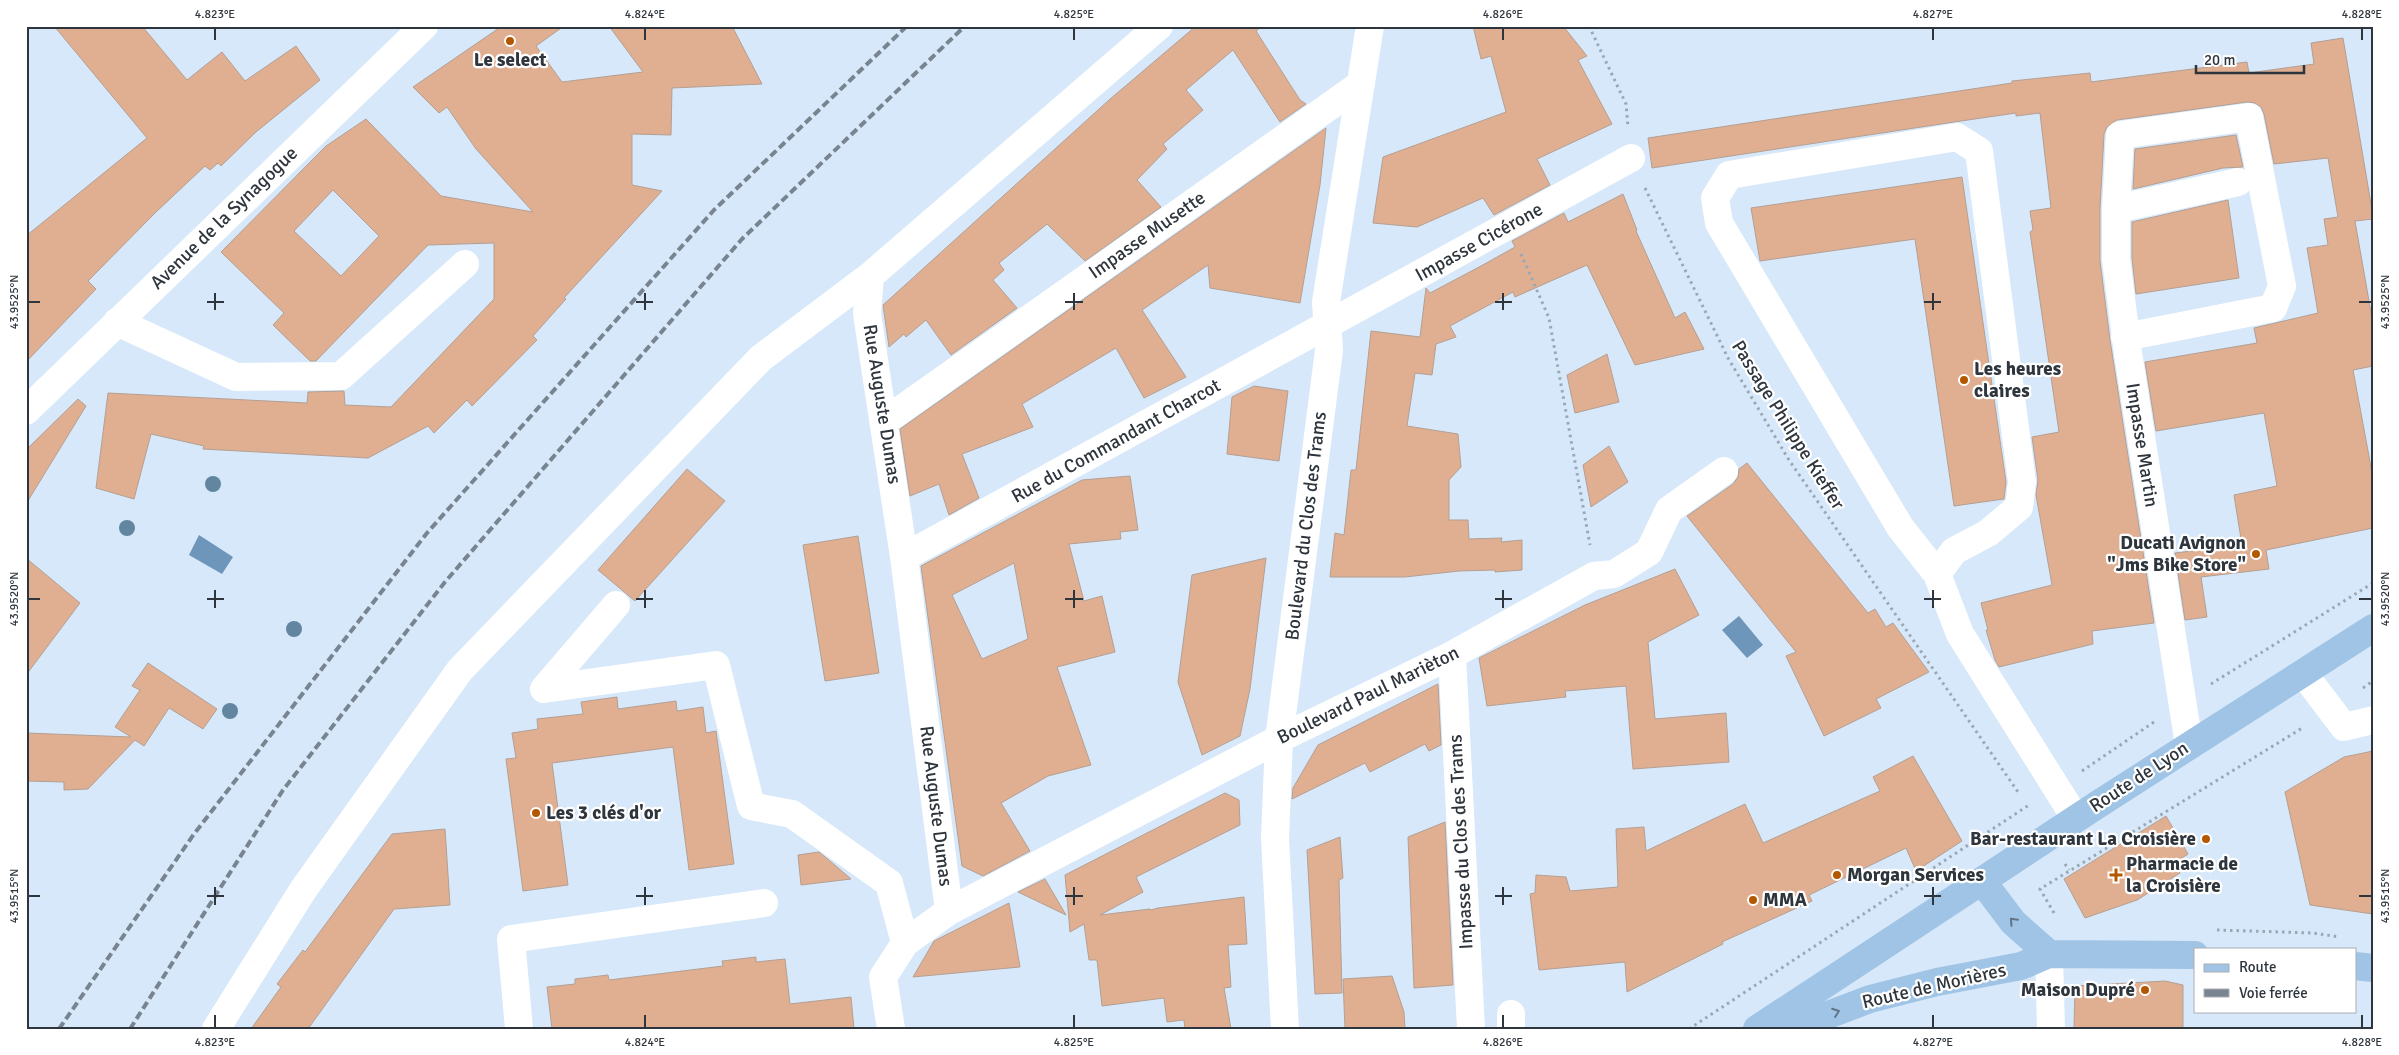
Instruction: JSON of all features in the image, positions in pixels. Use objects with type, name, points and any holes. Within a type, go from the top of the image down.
[{"type":"main road","name":"Route de Lyon","points":[[1757,1029],[2189,745],[2373,628]]},
{"type":"main road","points":[[1982,880],[2013,922],[2048,954]]},
{"type":"main road","name":"Route de Morières","points":[[1791,1029],[1870,999],[1936,982],[2021,966],[2048,954],[2194,955]]},
{"type":"main road","points":[[2356,966],[2373,968]]},
{"type":"street","name":"Avenue de la Synagogue","points":[[26,411],[424,26]]},
{"type":"street","points":[[216,1029],[303,890],[460,670],[761,358],[870,276],[1159,26]]},
{"type":"street","name":"Boulevard du Clos des Trams","points":[[1285,1029],[1275,838],[1279,739],[1329,350],[1326,302],[1370,26]]},
{"type":"street","name":"Impasse Musette","points":[[885,420],[1361,84]]},
{"type":"street","name":"Impasse Martin","points":[[2126,345],[2273,308],[2282,286],[2249,117],[2120,135],[2116,209],[2116,259],[2126,345],[2189,745]]},
{"type":"street","points":[[1937,574],[1954,551],[1988,533],[2019,507],[2022,482],[1979,151],[1957,137],[1729,174],[1715,198],[1719,223],[1900,527],[1937,574],[1960,634],[2076,819]]},
{"type":"street","name":"Impasse Cicérone","points":[[1327,326],[1631,158]]},
{"type":"street","points":[[2116,209],[2238,182]]},
{"type":"street","points":[[117,322],[236,377],[341,376],[465,264]]},
{"type":"street","name":"Rue Auguste Dumas","points":[[870,276],[868,314],[904,557],[949,911]]},
{"type":"street","name":"Rue du Commandant Charcot","points":[[904,557],[1327,326]]},
{"type":"street","name":"Boulevard Paul Marièton","points":[[890,1029],[883,977],[905,943],[949,911],[1279,739],[1452,655],[1594,576],[1614,574],[1649,552],[1669,510],[1724,471]]},
{"type":"street","points":[[616,605],[544,689],[716,665],[751,806],[792,814],[889,883],[905,943]]},
{"type":"street","name":"Impasse du Clos des Trams","points":[[1452,655],[1471,1029]]},
{"type":"street","points":[[2303,672],[2344,727],[2373,720]]},
{"type":"street","points":[[519,1029],[511,939],[764,903]]},
{"type":"street","points":[[2048,954],[2051,1029]]},
{"type":"path","name":"Passage Philippe Kieffer","points":[[1590,26],[1626,104],[1631,158],[1728,358],[1789,460],[2019,794]]},
{"type":"path","points":[[1508,226],[1549,318],[1587,520],[1594,576]]},
{"type":"path","points":[[2057,919],[2040,889],[2332,710],[2373,681]]},
{"type":"path","points":[[1689,1029],[2028,806],[2023,800]]},
{"type":"path","points":[[2216,930],[2314,933],[2343,938]]},
{"type":"water","points":[[199,535],[233,557],[222,574],[189,555]]},
{"type":"water","points":[[1739,616],[1763,645],[1747,658],[1722,630]]},
{"type":"building","points":[[54,26],[142,26],[187,80],[222,52],[245,81],[296,46],[320,80],[256,132],[221,166],[218,163],[210,170],[205,166],[155,213],[88,281],[96,289],[26,362],[26,236],[147,138]]},
{"type":"building","points":[[502,26],[564,26],[536,46],[562,82],[643,72],[609,26],[732,26],[762,84],[672,88],[671,135],[632,134],[632,185],[662,191],[564,298],[566,299],[533,336],[537,340],[472,406],[467,400],[434,433],[428,426],[368,458],[203,449],[204,446],[151,434],[134,499],[96,488],[108,393],[307,403],[308,392],[344,391],[345,405],[391,407],[494,299],[494,243],[428,245],[316,361],[310,361],[273,325],[284,313],[221,252],[326,146],[366,119],[441,196],[533,212],[476,149],[447,107],[439,113],[413,87]],"holes":[[[333,190],[379,236],[341,276],[294,231]]]},
{"type":"building","points":[[1196,26],[1262,26],[1256,31],[1300,100],[1306,104],[1280,122],[1233,50],[1186,90],[1203,110],[1163,144],[1167,149],[1137,180],[1161,207],[1085,261],[1047,224],[999,263],[1004,270],[993,280],[1017,308],[951,355],[926,320],[906,337],[904,334],[889,347],[883,305],[1109,100]]},
{"type":"building","points":[[1473,26],[1563,26],[1587,56],[1578,60],[1612,124],[1537,159],[1550,185],[1494,215],[1483,198],[1417,227],[1373,223],[1383,157],[1506,112],[1491,56],[1481,59]]},
{"type":"building","points":[[2343,38],[2373,216],[2373,219],[2355,221],[2373,324],[2373,366],[2353,370],[2373,478],[2373,528],[2266,550],[2269,569],[2201,577],[2207,617],[2185,620],[2175,553],[2242,545],[2234,495],[2277,486],[2264,413],[2156,431],[2145,362],[2257,343],[2254,328],[2318,313],[2307,248],[2328,245],[2324,219],[2338,217],[2328,158],[2274,164],[2264,114],[2261,107],[2255,103],[2247,102],[2117,120],[2107,127],[2104,134],[2100,208],[2100,261],[2110,340],[2154,623],[2092,631],[2093,644],[1999,667],[1986,630],[1988,630],[1981,603],[2052,585],[2036,495],[2038,480],[2032,437],[2059,432],[2030,232],[2033,230],[2030,211],[2051,208],[2040,113],[2016,116],[2016,113],[1652,168],[1648,138],[2012,83],[2012,81],[2090,73],[2091,82],[2247,62],[2249,73],[2314,64],[2311,43]]},
{"type":"building","points":[[1326,128],[1320,185],[1300,303],[1210,288],[1208,265],[1142,310],[1186,377],[1144,398],[1116,348],[1022,404],[1033,427],[962,454],[979,498],[949,515],[939,484],[910,496],[900,429]]},
{"type":"building","points":[[2236,135],[2243,167],[2223,168],[2133,189],[2135,149]]},
{"type":"building","name":"Les heures claires","points":[[1962,177],[2006,482],[2004,499],[1954,506],[1915,239],[1760,261],[1751,208]]},
{"type":"building","points":[[1623,194],[1636,231],[1675,318],[1685,312],[1704,349],[1635,365],[1587,265],[1515,297],[1513,292],[1450,326],[1456,337],[1436,344],[1432,375],[1415,373],[1407,426],[1458,434],[1461,467],[1449,480],[1449,520],[1468,520],[1469,539],[1502,538],[1501,542],[1522,540],[1522,570],[1495,572],[1495,570],[1459,571],[1405,577],[1330,577],[1335,533],[1344,535],[1351,470],[1356,470],[1371,331],[1420,337],[1426,288],[1430,293],[1481,266],[1515,247],[1512,241],[1564,213],[1568,222]]},
{"type":"building","points":[[2228,200],[2239,278],[2136,294],[2132,258],[2132,222]]},
{"type":"building","points":[[1607,354],[1619,402],[1575,413],[1567,375]]},
{"type":"building","points":[[1254,386],[1288,391],[1279,461],[1227,454],[1232,397]]},
{"type":"building","points":[[78,399],[86,406],[26,504],[26,450]]},
{"type":"building","points":[[1609,446],[1628,482],[1591,507],[1583,465]]},
{"type":"building","points":[[1747,463],[1868,613],[1875,609],[1886,627],[1893,623],[1929,672],[1876,699],[1881,708],[1824,736],[1786,656],[1796,652],[1687,516],[1733,484],[1738,477],[1739,469]]},
{"type":"building","points":[[687,469],[725,501],[635,601],[598,570]]},
{"type":"building","points":[[1130,476],[1138,530],[1120,532],[1121,539],[1069,544],[1084,601],[1102,596],[1115,652],[1057,667],[1091,765],[1048,776],[1001,803],[1030,851],[983,876],[962,866],[921,566],[1082,480]],"holes":[[[1014,563],[1028,639],[982,659],[952,595]]]},
{"type":"building","points":[[858,536],[879,673],[825,681],[803,545]]},
{"type":"building","points":[[26,558],[80,603],[26,675]]},
{"type":"building","points":[[1266,558],[1250,689],[1240,736],[1202,755],[1178,682],[1192,575]]},
{"type":"building","points":[[1675,569],[1699,615],[1648,642],[1655,719],[1726,713],[1729,762],[1633,769],[1626,686],[1565,691],[1566,697],[1487,706],[1479,658],[1585,605]]},
{"type":"building","points":[[148,663],[217,709],[203,729],[169,708],[144,746],[135,740],[88,789],[64,790],[64,782],[26,781],[26,733],[131,737],[115,727],[140,690],[132,686]]},
{"type":"building","points":[[1438,684],[1441,745],[1429,751],[1425,744],[1370,772],[1365,763],[1292,799],[1293,788],[1318,745]]},
{"type":"building","name":"Les 3 clés d'or","points":[[617,697],[618,709],[676,701],[677,711],[703,707],[706,733],[716,731],[734,864],[689,870],[673,747],[552,763],[568,885],[523,891],[506,759],[516,758],[512,733],[538,729],[537,719],[583,714],[581,702]]},
{"type":"building","points":[[2373,751],[2373,914],[2310,905],[2285,792],[2344,757]]},
{"type":"building","points":[[1913,756],[1962,841],[1916,871],[1906,848],[1809,895],[1812,901],[1722,942],[1723,944],[1627,992],[1625,962],[1539,970],[1530,894],[1535,893],[1536,875],[1566,877],[1570,891],[1618,887],[1616,829],[1644,827],[1646,851],[1745,804],[1763,843],[1880,791],[1873,777]]},
{"type":"building","points":[[1225,793],[1239,800],[1240,825],[1136,877],[1143,892],[1100,915],[1244,897],[1247,944],[1228,945],[1231,987],[1224,988],[1231,1029],[1185,1029],[1184,1020],[1167,1022],[1164,998],[1102,1006],[1097,960],[1089,960],[1084,924],[1070,932],[1065,875]]},
{"type":"building","points":[[2166,816],[2188,854],[2174,863],[2180,873],[2137,900],[2085,918],[2064,879]]},
{"type":"building","points":[[1445,822],[1453,985],[1414,988],[1408,837]]},
{"type":"building","points":[[445,829],[450,905],[394,909],[308,1029],[251,1029],[281,987],[277,984],[303,950],[305,952],[392,834]]},
{"type":"building","points":[[1340,837],[1343,878],[1339,880],[1342,993],[1315,994],[1307,850]]},
{"type":"building","points":[[819,852],[851,879],[801,885],[798,855]]},
{"type":"building","points":[[1045,879],[1066,915],[1018,892]]},
{"type":"building","points":[[1009,903],[1020,967],[913,977],[934,941]]},
{"type":"building","points":[[756,957],[756,962],[785,959],[790,1004],[851,997],[854,1029],[552,1029],[547,987],[575,984],[575,979],[608,975],[609,980],[723,966],[722,961]]},
{"type":"building","points":[[1392,976],[1404,1012],[1405,1029],[1345,1029],[1343,979]]},
{"type":"building","points":[[2165,981],[2183,985],[2183,1029],[2074,1029],[2075,986]]},
{"type":"railway","points":[[59,1029],[194,834],[427,533],[714,210],[907,26]]},
{"type":"railway","points":[[130,1029],[283,790],[445,582],[742,239],[965,26]]},
{"type":"place","name":"Le select","points":[[510,41]]},
{"type":"place","name":"Les heures claires","points":[[1964,380]]},
{"type":"place","name":"Ducati Avignon \"Jms Bike Store\"","points":[[2256,554]]},
{"type":"place","name":"Les 3 clés d'or","points":[[536,813]]},
{"type":"place","name":"Bar-restaurant La Croisière","points":[[2206,839]]},
{"type":"place","name":"Morgan Services","points":[[1837,875]]},
{"type":"place","name":"Pharmacie de la Croisière","points":[[2116,875]]},
{"type":"place","name":"MMA","points":[[1753,900]]},
{"type":"place","name":"Maison Dupré","points":[[2145,990]]}]
